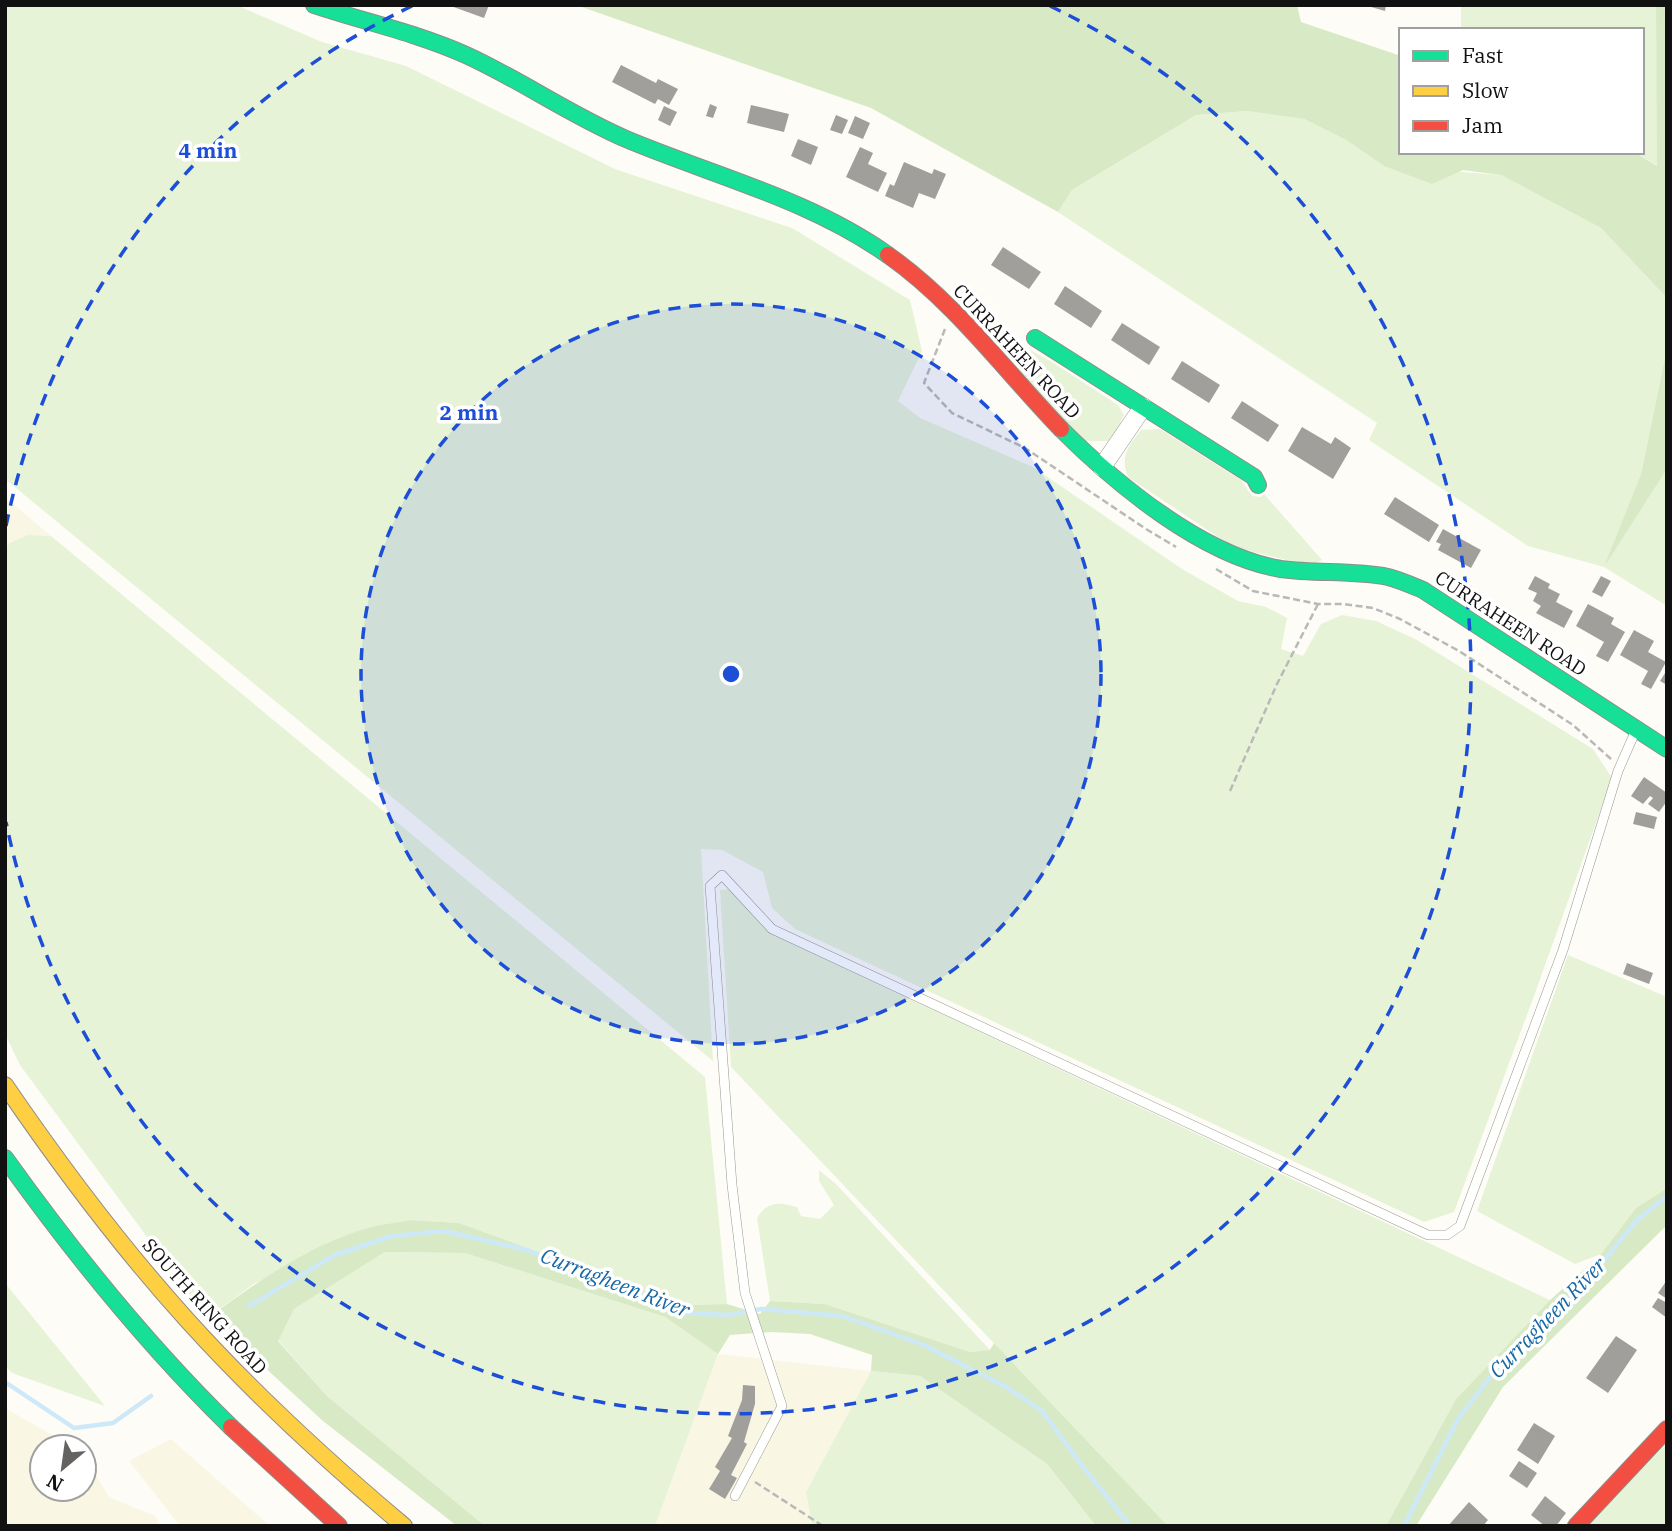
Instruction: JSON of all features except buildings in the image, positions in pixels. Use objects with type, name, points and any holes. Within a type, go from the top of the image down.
[{"type":"main road","name":"CURRAHEEN ROAD","points":[[314,5],[442,44],[494,68],[589,122],[626,139],[791,201],[832,220],[908,269],[939,298],[1058,426],[1102,467],[1162,511],[1244,561],[1266,567],[1311,572],[1375,574],[1400,580],[1423,590],[1667,750]]},
{"type":"main road","points":[[1035,338],[1254,477],[1258,485]]},
{"type":"main road","name":"SOUTH RING ROAD","points":[[5,1085],[83,1198],[183,1318],[247,1385],[325,1460],[404,1526]]},
{"type":"main road","points":[[5,1158],[51,1222],[153,1346],[246,1441],[339,1526]]},
{"type":"main road","points":[[1576,1526],[1667,1429]]},
{"type":"street","points":[[1102,467],[1143,407]]},
{"type":"lane","points":[[735,1496],[782,1406],[745,1293],[732,1185],[710,886],[722,875],[772,929],[1428,1235],[1447,1235],[1460,1226],[1563,950],[1618,771],[1636,729]]},
{"type":"path","points":[[1230,791],[1276,684],[1318,604]]},
{"type":"path","points":[[745,1475],[823,1526]]},
{"type":"shaded area","points":[[5,497],[51,536],[27,535],[8,544],[5,552]]},
{"type":"shaded area","points":[[718,1354],[871,1371],[806,1492],[812,1526],[655,1526]]},
{"type":"shaded area","points":[[5,1408],[49,1433],[28,1433],[28,1503],[98,1503],[98,1478],[109,1497],[155,1516],[160,1526],[5,1526]]},
{"type":"shaded area","points":[[171,1439],[270,1526],[180,1526],[129,1461]]},
{"type":"green space","points":[[5,5],[236,5],[322,42],[406,66],[615,169],[792,228],[910,300],[922,351],[898,401],[920,418],[1033,467],[1182,569],[1238,601],[1266,607],[1287,618],[1281,649],[1303,656],[1321,624],[1342,615],[1376,621],[1417,640],[1593,749],[1612,778],[1454,1212],[1424,1222],[795,929],[772,908],[763,872],[722,850],[701,849],[713,1061],[5,479]]},
{"type":"green space","points":[[576,5],[1297,5],[1301,22],[1399,55],[1399,154],[1637,154],[1657,166],[1656,5],[1667,5],[1667,298],[1601,228],[1501,175],[1463,170],[1432,184],[1384,166],[1346,140],[1304,119],[1248,111],[1196,115],[1072,190],[1058,212],[871,108]]},
{"type":"green space","points":[[1461,5],[1656,5],[1658,166],[1637,154],[1644,154],[1644,28],[1461,28]]},
{"type":"green space","points":[[1249,111],[1304,119],[1346,140],[1384,166],[1501,175],[1601,228],[1667,298],[1667,348],[1641,474],[1607,561],[1667,469],[1667,606],[1604,567],[1528,546],[1369,440],[1377,423],[1058,212],[1072,190],[1196,115]]},
{"type":"green space","points":[[967,315],[1052,362],[1118,405],[1124,415],[1109,441],[1083,441]]},
{"type":"green space","points":[[1667,348],[1667,469],[1604,567],[1641,474]]},
{"type":"green space","points":[[1160,429],[1241,480],[1252,496],[1261,497],[1264,494],[1322,560],[1311,566],[1233,547],[1128,477],[1125,458],[1132,441],[1141,430]]},
{"type":"green space","points":[[27,535],[51,536],[705,1077],[727,1304],[684,1305],[459,1223],[411,1220],[255,1283],[207,1318],[20,1065],[5,1034],[5,552],[8,544]]},
{"type":"green space","points":[[729,889],[767,930],[782,939],[1550,1300],[1456,1399],[1386,1526],[1168,1526],[731,1067],[720,890]]},
{"type":"green space","points":[[1568,955],[1667,997],[1667,1188],[1636,1208],[1601,1254],[1575,1264],[1477,1211]]},
{"type":"green space","points":[[819,1170],[836,1184],[990,1350],[970,1352],[825,1304],[770,1301],[757,1218],[769,1206],[785,1204],[797,1207],[801,1216],[820,1219],[834,1205],[819,1181]]},
{"type":"green space","points":[[1667,1188],[1667,1225],[1503,1387],[1416,1526],[1386,1526],[1456,1399],[1548,1302],[1601,1254],[1636,1208]]},
{"type":"green space","points":[[411,1220],[459,1223],[684,1305],[727,1304],[760,1314],[770,1301],[825,1304],[970,1352],[990,1350],[994,1343],[1168,1526],[1096,1526],[1047,1464],[920,1376],[871,1371],[872,1355],[810,1334],[771,1332],[730,1335],[718,1354],[665,1317],[465,1253],[385,1252],[294,1309],[278,1341],[327,1396],[485,1526],[457,1526],[323,1421],[261,1364],[215,1313],[269,1275],[327,1243],[378,1225]]},
{"type":"green space","points":[[385,1252],[465,1253],[665,1317],[718,1354],[655,1526],[485,1526],[327,1396],[278,1340],[294,1309]]},
{"type":"green space","points":[[5,1283],[105,1406],[12,1373],[5,1366]]},
{"type":"green space","points":[[871,1371],[920,1376],[1047,1464],[1096,1526],[812,1526],[806,1492]]},
{"type":"green space","points":[[1667,1443],[1667,1526],[1588,1526]]},
{"type":"waterway","name":"Curragheen River","points":[[1404,1526],[1458,1419],[1498,1367],[1538,1323],[1590,1278],[1636,1221],[1667,1196]]},
{"type":"waterway","name":"Curragheen River","points":[[249,1306],[335,1255],[392,1236],[444,1231],[527,1250],[684,1313],[729,1315],[761,1309],[842,1316],[924,1345],[1006,1387],[1042,1411],[1130,1526]]},
{"type":"waterway","name":"Curragheen River","points":[[5,1382],[74,1428],[113,1423],[151,1396]]},
{"type":"traffic: fast","points":[[314,5],[410,34],[466,55],[605,130],[794,203],[858,235],[888,255]]},
{"type":"traffic: fast","points":[[1035,338],[1254,477],[1258,485]]},
{"type":"traffic: fast","points":[[1061,429],[1134,494],[1162,515],[1221,549],[1251,562],[1281,569],[1375,575],[1392,578],[1423,590],[1667,749]]},
{"type":"traffic: fast","points":[[5,1158],[57,1229],[112,1297],[170,1364],[231,1427]]},
{"type":"traffic: slow","points":[[5,1085],[92,1206],[188,1321],[293,1427],[404,1526]]},
{"type":"traffic: jam","points":[[888,255],[936,294],[958,316],[1061,429]]},
{"type":"traffic: jam","points":[[231,1427],[339,1526]]},
{"type":"traffic: jam","points":[[1576,1526],[1667,1429]]}]
